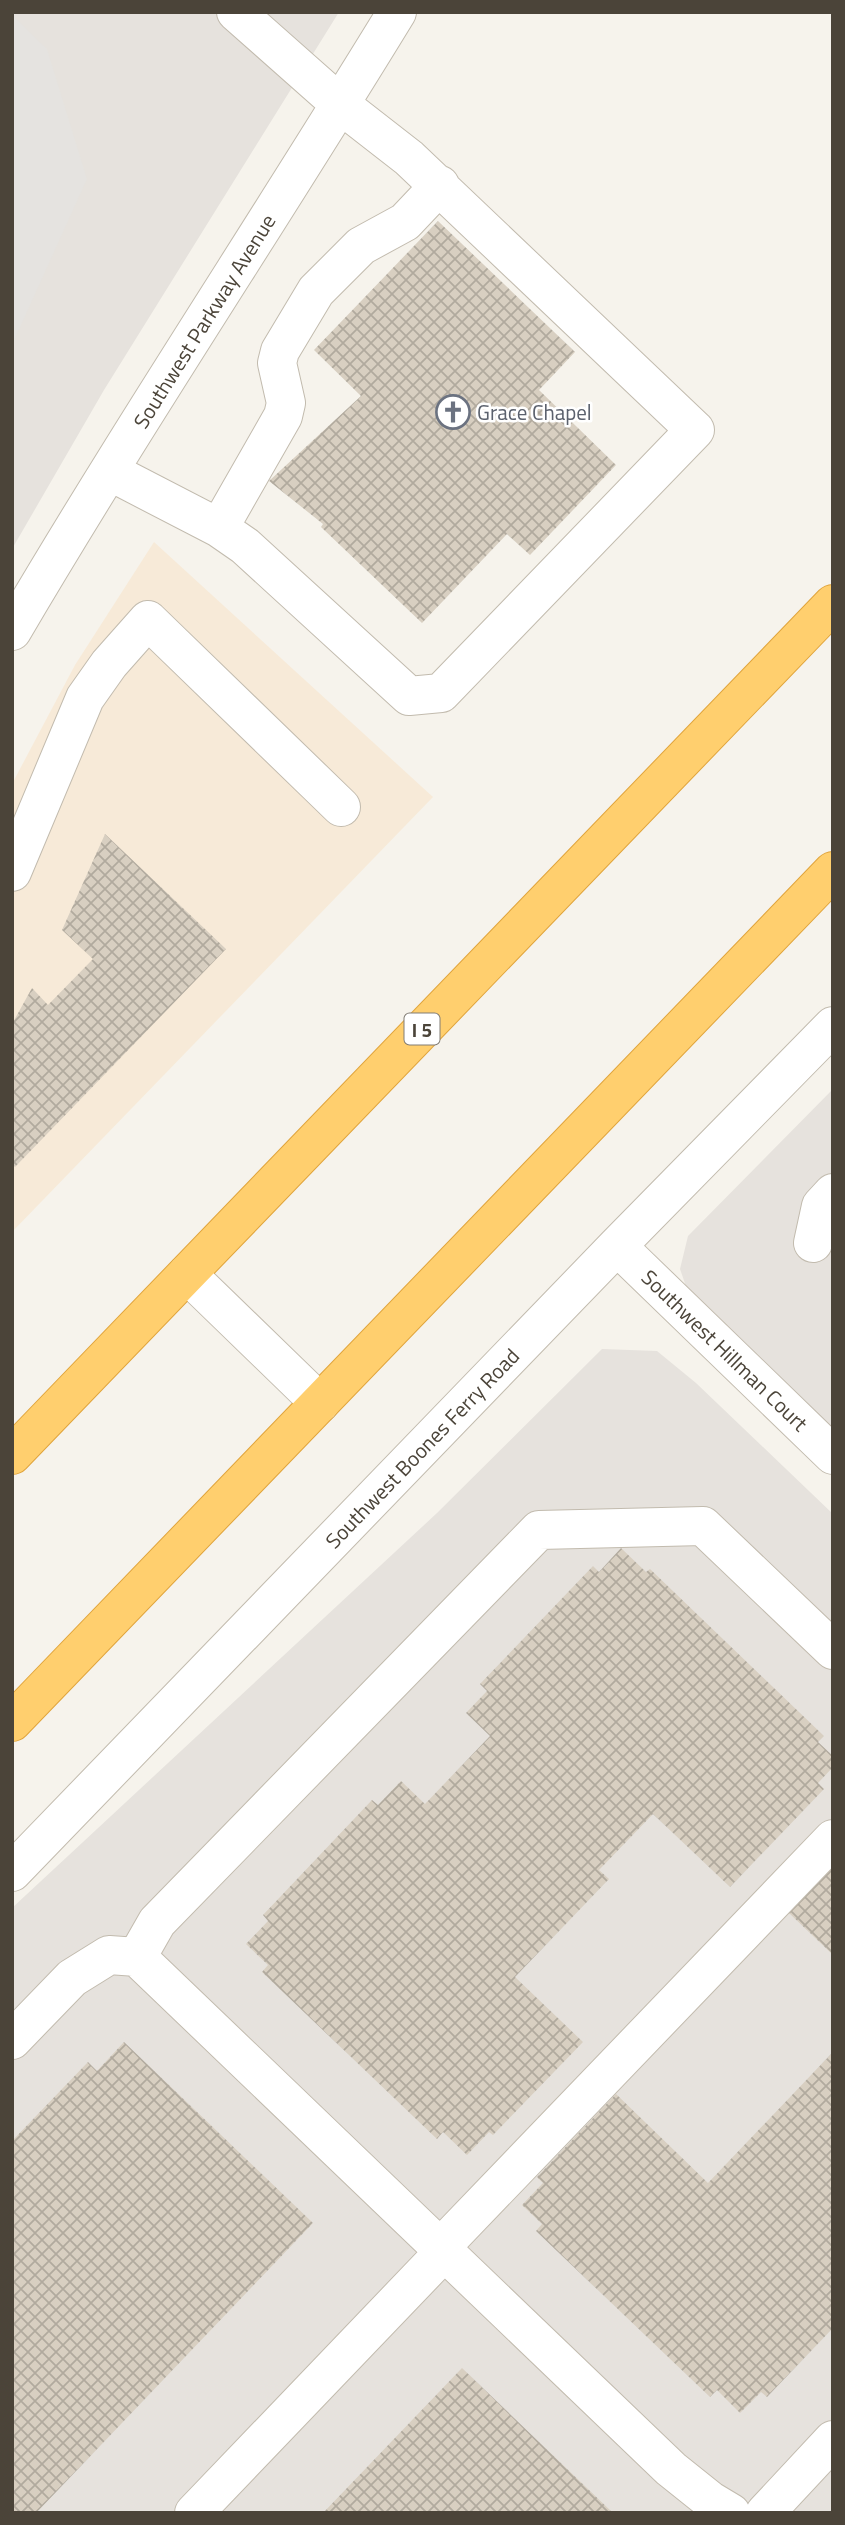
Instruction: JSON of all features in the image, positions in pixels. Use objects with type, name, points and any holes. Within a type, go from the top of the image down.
[{"type":"highway","name":"I 5","points":[[12,1455],[833,604]]},
{"type":"highway","points":[[12,1722],[833,871]]},
{"type":"street","points":[[109,471],[219,528],[245,546],[409,696],[441,693],[695,430],[440,185],[341,105],[236,12]]},
{"type":"street","name":"Southwest Parkway Avenue","points":[[12,631],[109,471],[397,12]]},
{"type":"street","points":[[219,528],[283,416],[286,403],[277,363],[280,351],[316,291],[361,246],[405,222],[440,185]]},
{"type":"street","points":[[12,872],[85,698],[109,664],[148,620],[341,807]]},
{"type":"street","name":"Southwest Boones Ferry Road","points":[[12,1872],[833,1026]]},
{"type":"street","points":[[813,1243],[821,1206],[833,1193]]},
{"type":"street","name":"Southwest Hillman Court","points":[[617,1246],[833,1455]]},
{"type":"street","points":[[187,1274],[320,1403]]},
{"type":"street","points":[[137,1957],[157,1922],[538,1530],[703,1526],[833,1650]]},
{"type":"street","points":[[194,2513],[833,1839]]},
{"type":"street","points":[[12,2040],[72,1978],[109,1955],[137,1957],[671,2469],[711,2501],[731,2513]]},
{"type":"street","points":[[765,2513],[833,2440]]},
{"type":"shaded area","points":[[12,12],[339,12],[104,390],[12,549]]},
{"type":"shaded area","points":[[12,15],[47,49],[87,179],[12,345]]},
{"type":"shaded area","points":[[154,542],[433,797],[12,1232],[12,784],[75,665]]},
{"type":"shaded area","points":[[833,1089],[833,1433],[690,1298],[680,1269],[688,1236]]},
{"type":"shaded area","points":[[602,1349],[657,1351],[696,1383],[833,1514],[833,2513],[12,2513],[12,1908],[437,1513]]},
{"type":"building","name":"Grace Chapel","points":[[438,221],[575,352],[539,390],[616,465],[530,555],[507,534],[422,623],[321,527],[323,524],[269,481],[361,396],[314,350]]},
{"type":"building","points":[[105,834],[226,949],[15,1167],[12,1164],[12,1024],[32,988],[48,1005],[93,959],[62,930]]},
{"type":"building","points":[[621,1548],[646,1572],[650,1569],[824,1736],[818,1742],[833,1756],[833,1767],[818,1783],[824,1789],[730,1887],[653,1814],[599,1870],[609,1879],[515,1977],[583,2042],[493,2135],[489,2132],[467,2155],[443,2132],[437,2139],[262,1972],[268,1965],[246,1944],[268,1921],[263,1915],[372,1800],[378,1805],[401,1781],[425,1804],[490,1736],[466,1713],[487,1691],[480,1684],[593,1566],[599,1572]]},
{"type":"building","points":[[833,1865],[833,1955],[788,1912]]},
{"type":"building","points":[[124,2042],[313,2223],[36,2513],[12,2513],[12,2141],[88,2062],[97,2071]]},
{"type":"building","points":[[833,2052],[833,2328],[767,2397],[761,2392],[740,2413],[717,2390],[710,2397],[536,2231],[542,2224],[522,2205],[543,2183],[537,2177],[616,2094],[708,2183]]},
{"type":"building","points":[[462,2368],[613,2513],[323,2513]]},
{"type":"place","name":"Grace Chapel","points":[[453,412]]}]
